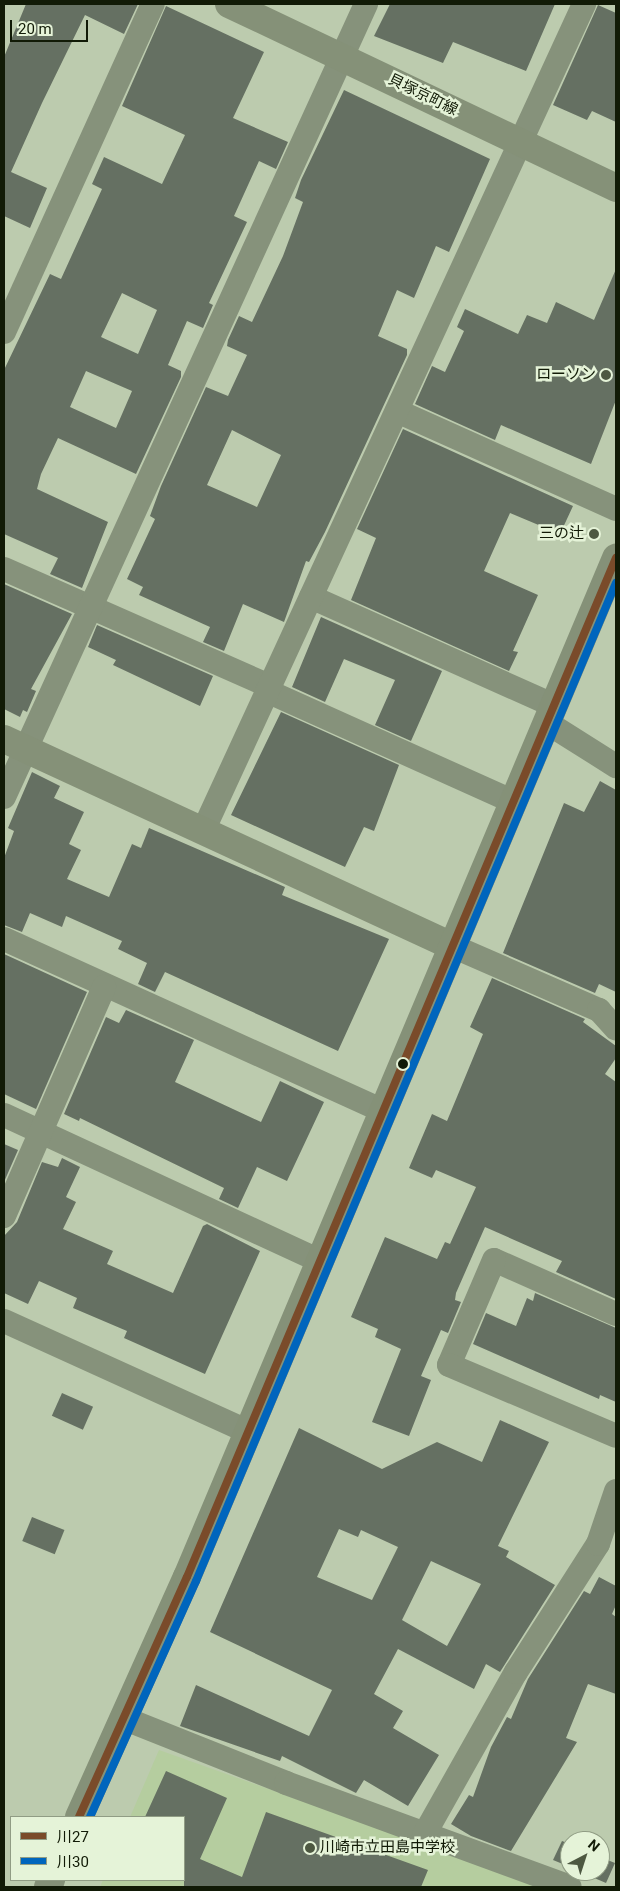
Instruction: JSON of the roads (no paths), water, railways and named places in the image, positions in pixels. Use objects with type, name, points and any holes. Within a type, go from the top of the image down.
[{"type":"street","points":[[4,332],[154,4]]},
{"type":"street","name":"貝塚京町線","points":[[229,4],[616,188]]},
{"type":"street","points":[[4,797],[14,744],[90,607],[366,4]]},
{"type":"street","points":[[203,831],[584,4]]},
{"type":"street","points":[[397,411],[616,509]]},
{"type":"street","points":[[79,1816],[247,1431],[450,946],[616,558]]},
{"type":"street","points":[[4,568],[512,801]]},
{"type":"street","points":[[311,597],[549,713],[616,766]]},
{"type":"street","points":[[14,744],[450,946],[599,1010],[616,1030]]},
{"type":"street","points":[[4,939],[104,987],[381,1110]]},
{"type":"street","points":[[4,1216],[42,1133],[104,987]]},
{"type":"street","points":[[4,1116],[318,1260]]},
{"type":"street","points":[[616,1314],[494,1260],[449,1365],[616,1436]]},
{"type":"street","points":[[4,1321],[247,1431]]},
{"type":"street","points":[[424,1835],[516,1672],[607,1548],[616,1490]]},
{"type":"street","points":[[123,1718],[424,1835],[570,1887]]},
{"type":"place","name":"ローソン","points":[[606,375]]},
{"type":"place","name":"三の辻","points":[[594,534]]},
{"type":"place","name":"川崎市立田島中学校","points":[[310,1848]]}]
